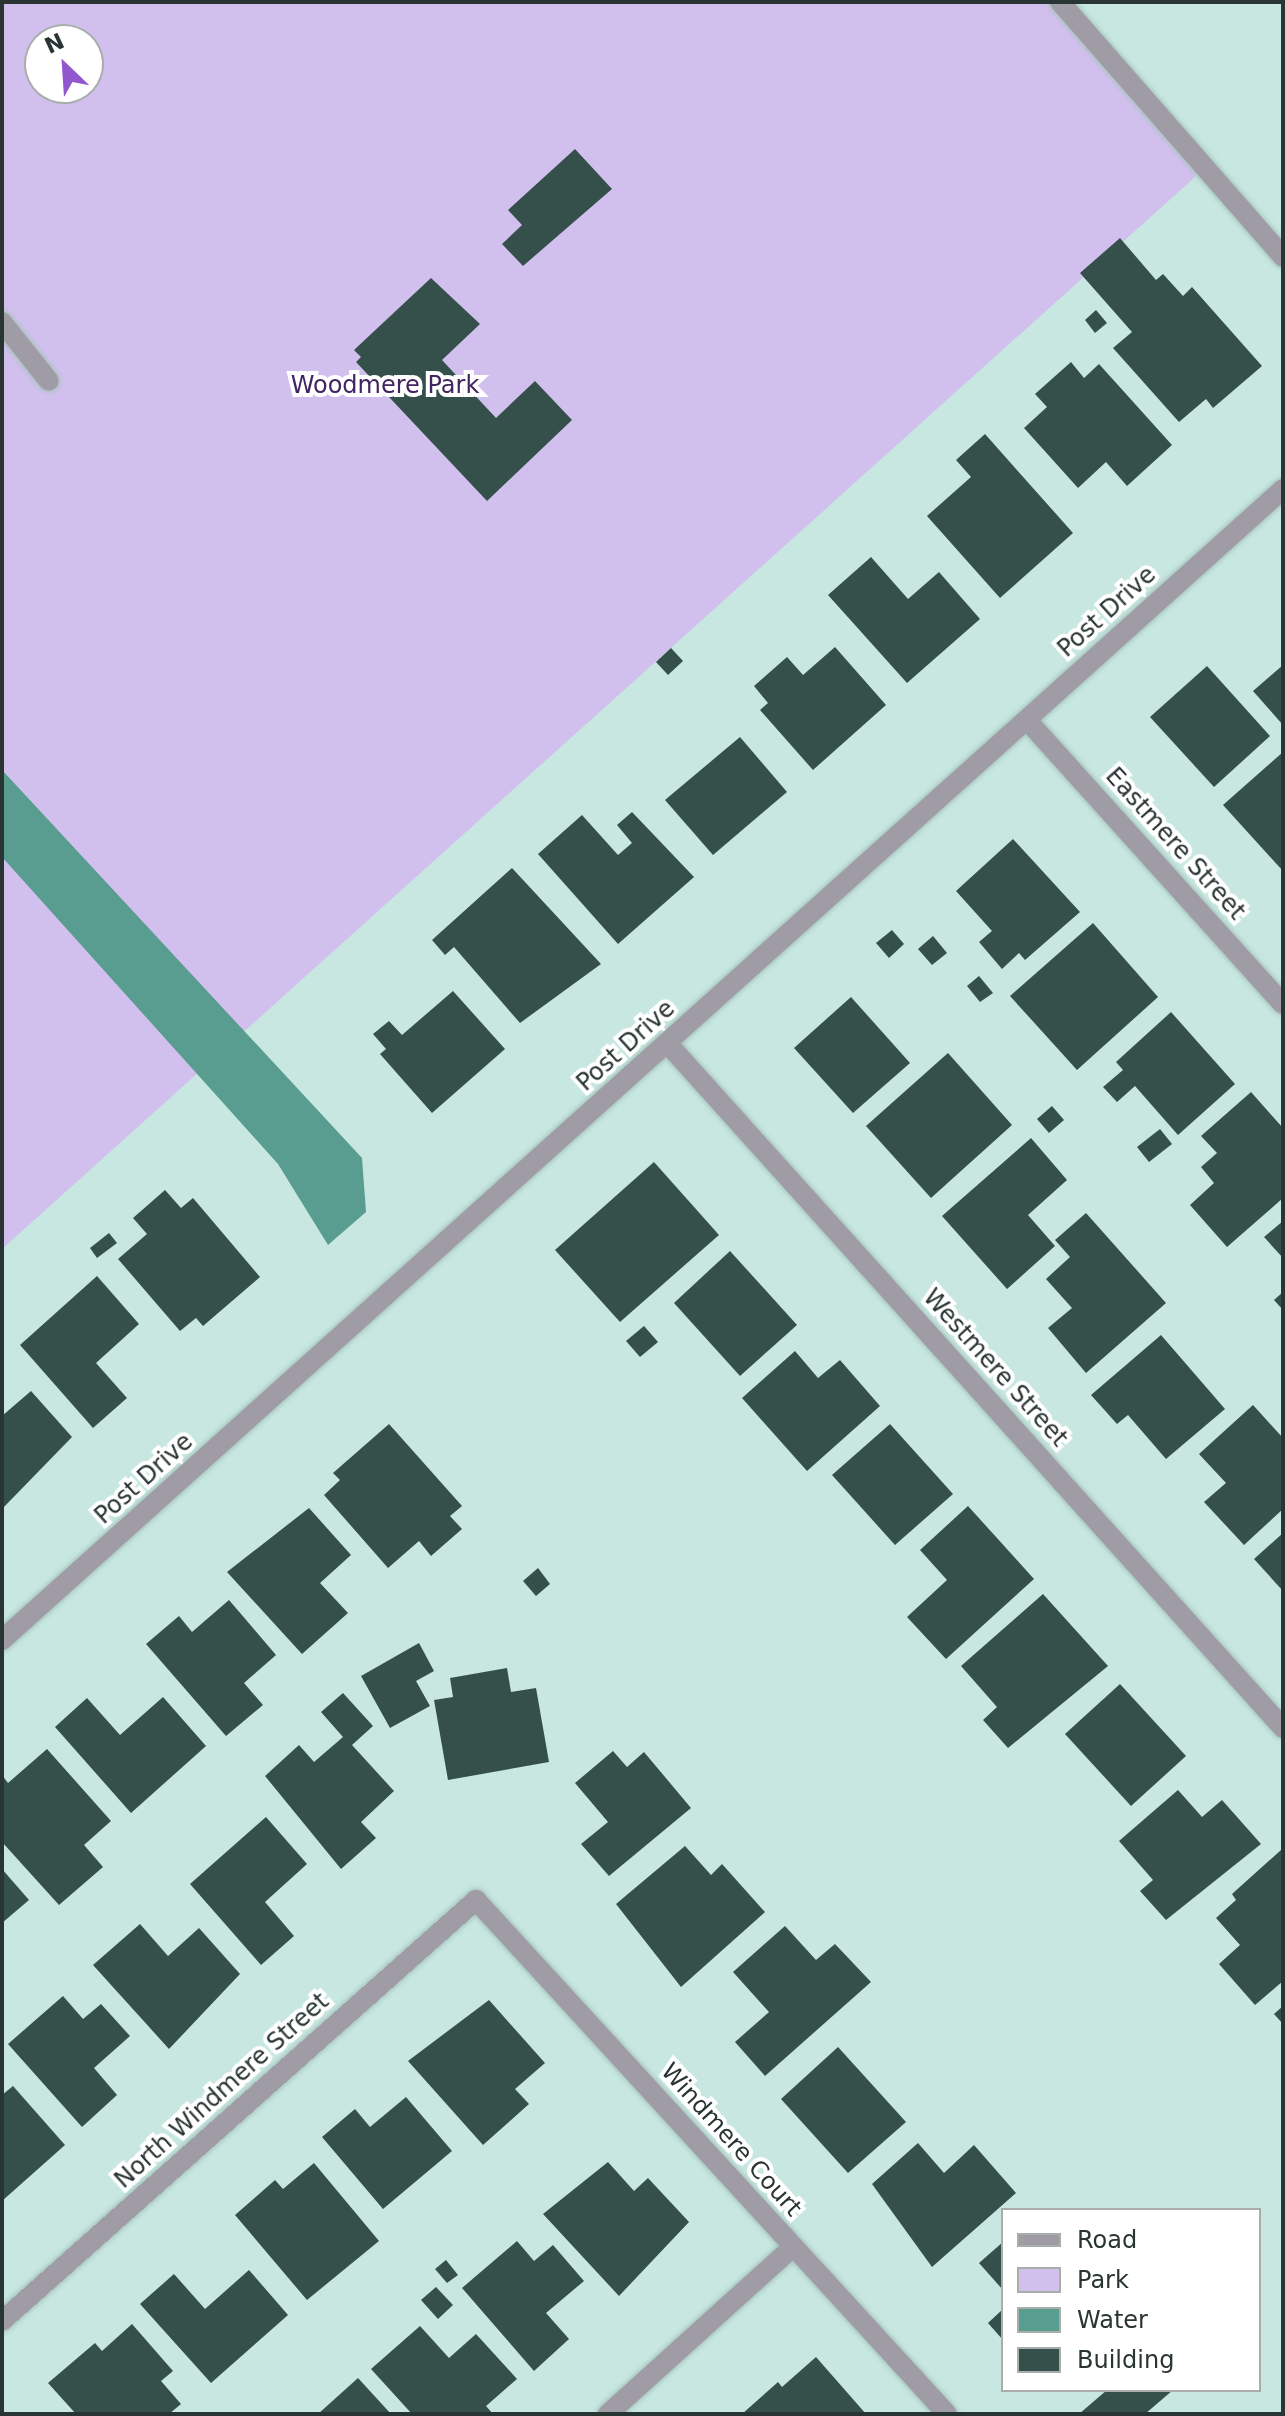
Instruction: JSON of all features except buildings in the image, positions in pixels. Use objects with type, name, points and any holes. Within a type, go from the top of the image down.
[{"type":"street","points":[[1060,2],[1283,257]]},
{"type":"street","points":[[2,322],[49,381]]},
{"type":"street","name":"Post Drive","points":[[2,1640],[1283,489]]},
{"type":"street","name":"Eastmere Street","points":[[1027,720],[1283,1004]]},
{"type":"street","name":"Westmere Street","points":[[668,1044],[1283,1728]]},
{"type":"street","name":"Windmere Court","points":[[476,1900],[947,2414]]},
{"type":"street","name":"North Windmere Street","points":[[2,2321],[476,1900]]},
{"type":"street","points":[[608,2414],[793,2247]]},
{"type":"green space","name":"Woodmere Park","points":[[2,2],[1060,2],[1204,169],[2,1249]]},
{"type":"water","points":[[2,770],[362,1158],[366,1212],[328,1245],[278,1164],[2,857]]}]
